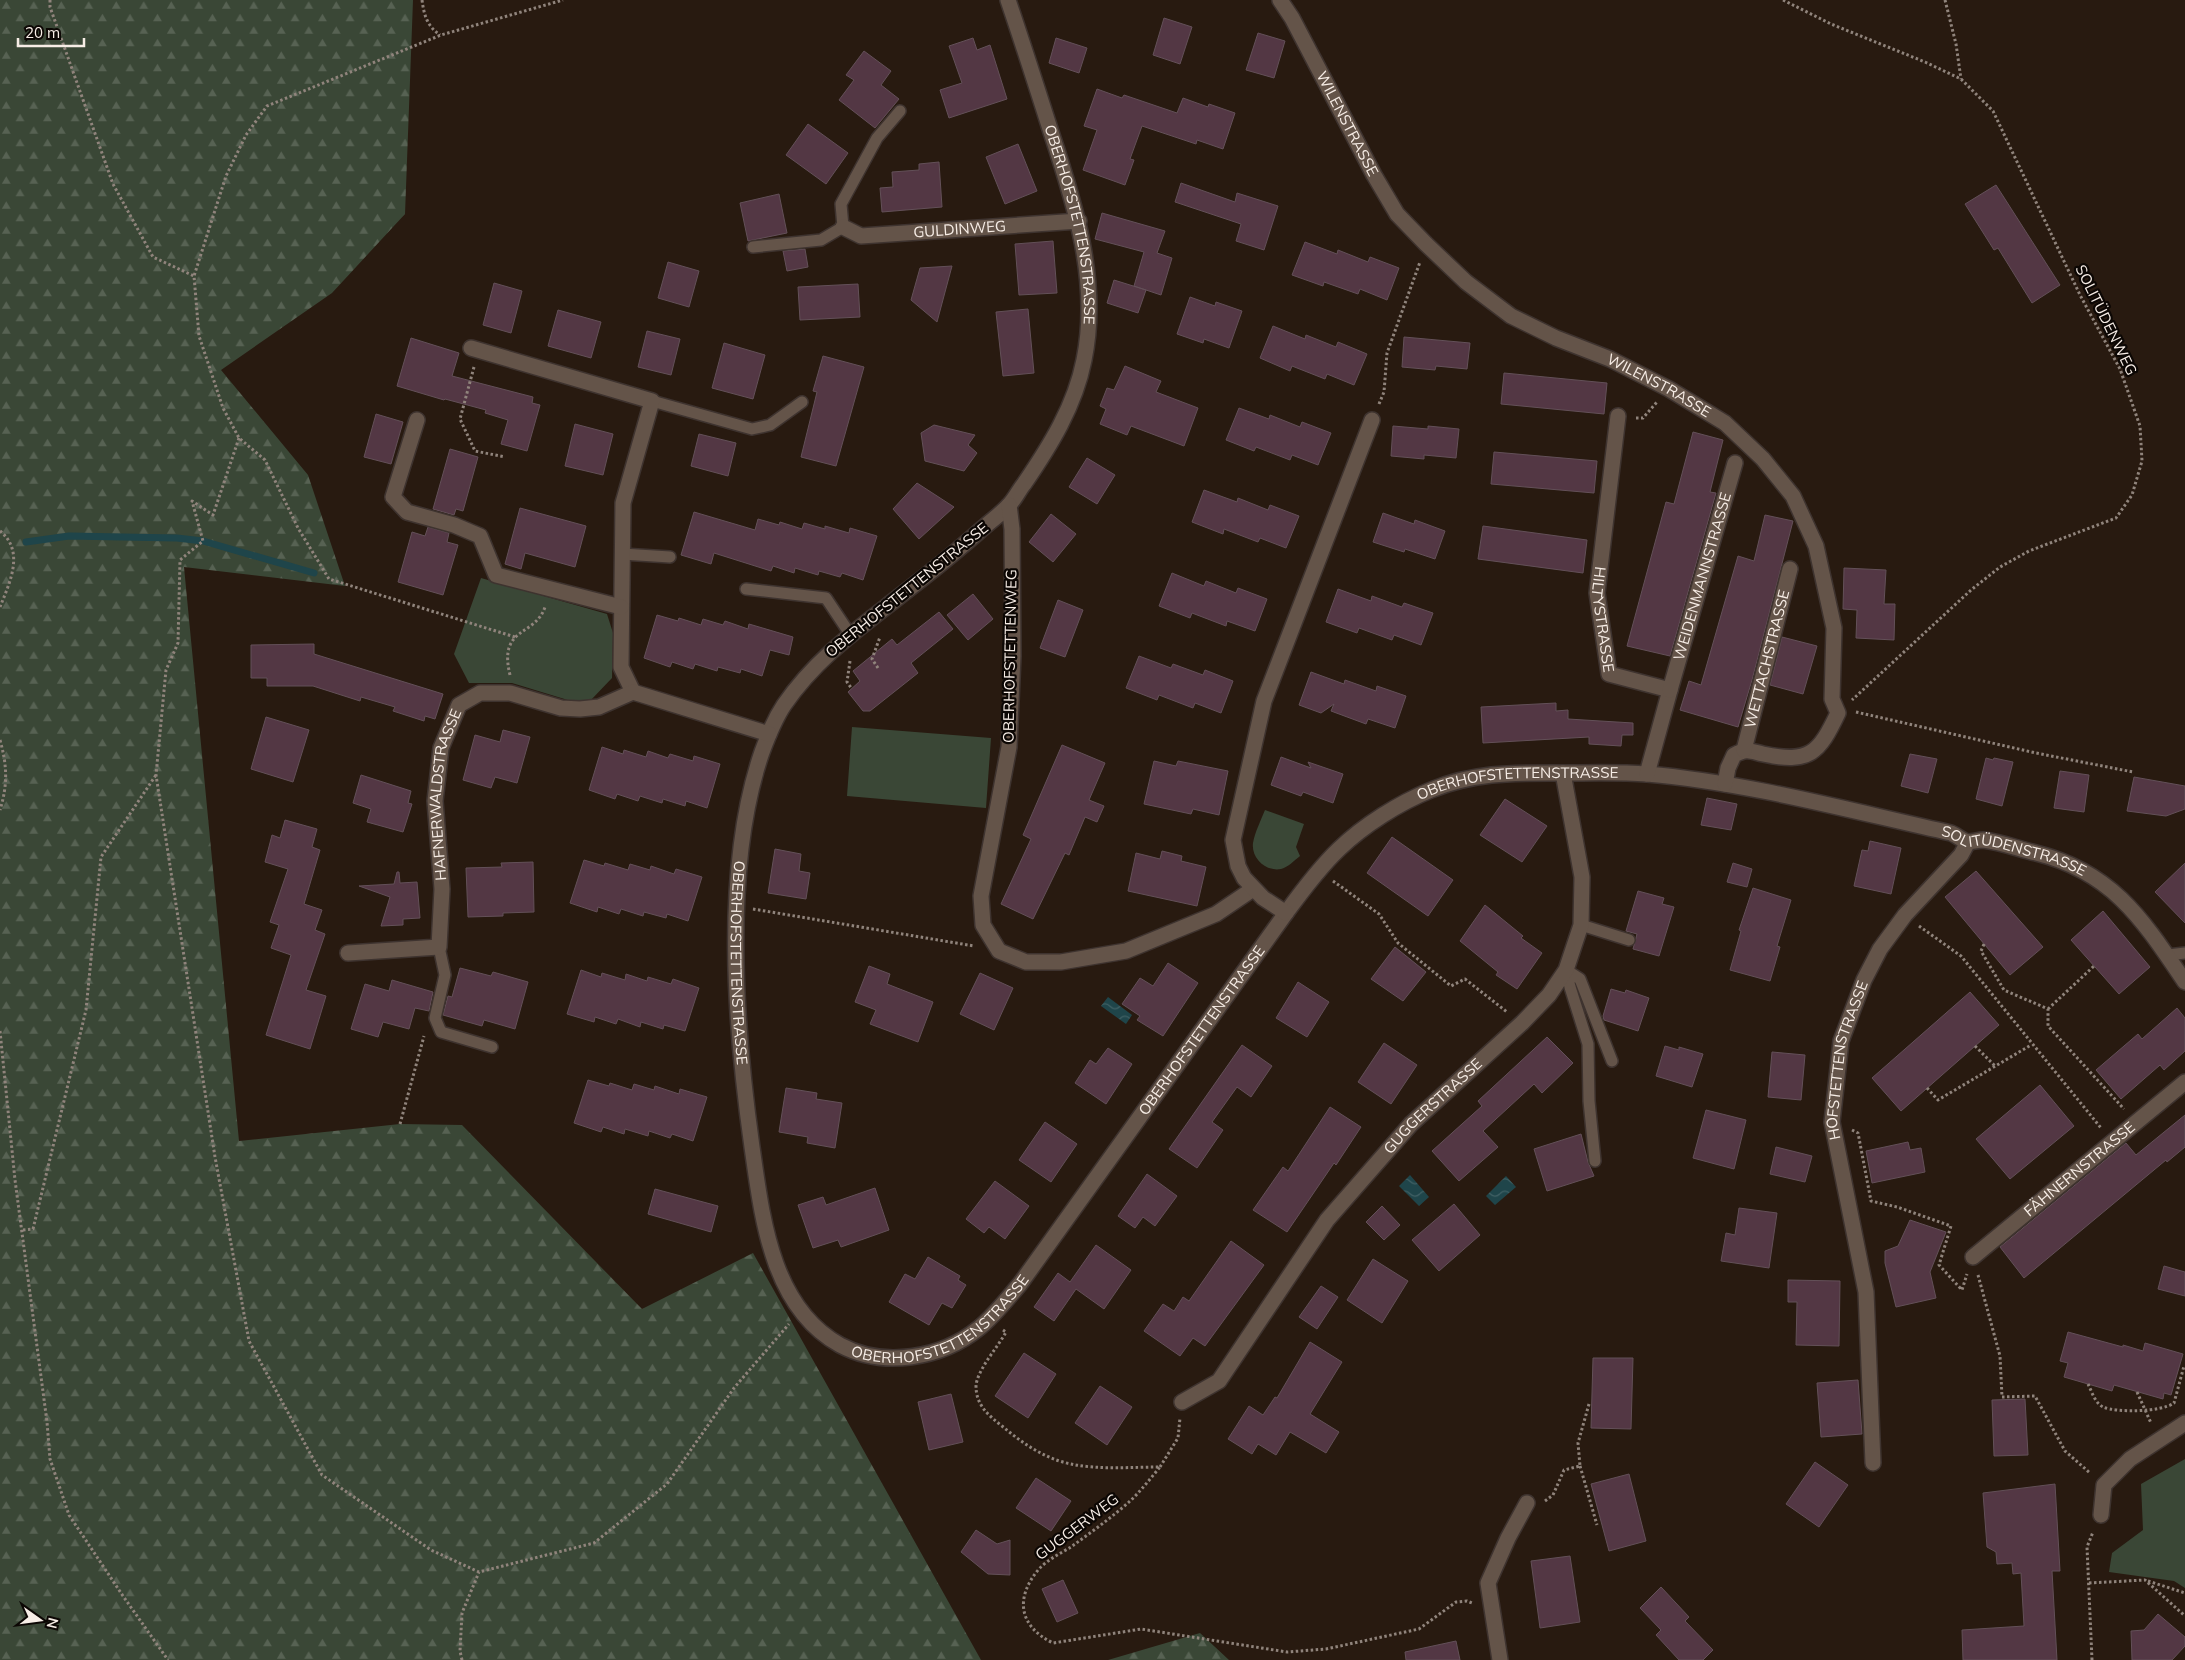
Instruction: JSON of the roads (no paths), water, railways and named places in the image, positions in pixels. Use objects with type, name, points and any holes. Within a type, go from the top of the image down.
[{"type":"street","name":"OBERHOFSTETTENSTRASSE","points":[[1008,0],[1079,221],[1090,300],[1084,360],[1069,408],[1048,450],[1009,505],[950,558],[850,634],[830,651],[803,679],[782,707],[769,734],[750,792],[743,834],[737,908],[737,992],[746,1100],[759,1192],[776,1262],[791,1297],[812,1324],[840,1345],[876,1356],[894,1358],[914,1357],[933,1352],[951,1345],[978,1329],[1020,1284],[1286,913],[1339,849],[1408,801],[1444,785],[1480,775],[1563,773],[1647,774],[1725,784],[1795,798]]},
{"type":"street","name":"WILENSTRASSE","points":[[1280,0],[1292,18],[1374,175],[1397,214],[1426,244],[1466,282],[1511,316],[1556,338],[1610,360],[1669,389],[1725,423],[1763,460],[1793,496],[1816,546],[1834,628],[1832,699],[1838,713],[1819,747],[1803,756],[1792,759],[1744,750]]},
{"type":"street","name":"GULDINWEG","points":[[843,227],[862,236],[1079,221]]},
{"type":"street","points":[[475,349],[652,401],[623,503],[621,667],[633,692],[769,734]]},
{"type":"street","name":"HILTYSTRASSE","points":[[1618,416],[1597,593],[1609,674],[1670,690]]},
{"type":"street","points":[[417,420],[393,497],[407,512],[454,525],[480,536],[496,575],[621,607]]},
{"type":"street","points":[[1286,913],[1253,888],[1238,866],[1233,840],[1264,701],[1372,420]]},
{"type":"street","name":"WEIDENMANNSTRASSE","points":[[1670,690],[1735,464]]},
{"type":"street","name":"OBERHOFSTETTENWEG","points":[[1009,505],[1012,529],[1013,656],[1009,747],[981,896],[983,925],[999,951],[1026,962],[1061,962],[1126,951],[1216,914],[1253,888]]},
{"type":"street","name":"WETTACHSTRASSE","points":[[1744,750],[1790,569]]},
{"type":"street","points":[[1647,774],[1670,690]]},
{"type":"street","name":"HAFNERWALDSTRASSE","points":[[439,947],[442,889],[435,800],[441,748],[459,705],[480,693],[510,693],[561,708],[580,709],[599,707],[633,692]]},
{"type":"street","points":[[1725,784],[1728,768],[1734,755],[1744,750]]},
{"type":"street","name":"GUGGERSTRASSE","points":[[1182,1402],[1219,1381],[1327,1220],[1411,1124],[1522,1023],[1549,995],[1566,970],[1581,925],[1582,877],[1563,773]]},
{"type":"street","name":"SOLITÜDENSTRASSE","points":[[1795,798],[1951,833],[1968,842],[1982,840],[2020,849],[2048,856],[2083,869],[2099,879],[2126,903],[2168,955],[2185,982]]},
{"type":"street","name":"HOFSTETTENSTRASSE","points":[[1873,1462],[1866,1292],[1832,1122],[1841,1041],[1864,980],[1880,949],[1904,915],[1961,854],[1968,842]]},
{"type":"street","points":[[348,953],[439,947]]},
{"type":"street","name":"FÄHNERNSTRASSE","points":[[1973,1257],[2185,1082]]},
{"type":"street","points":[[2101,1515],[2104,1485],[2130,1459],[2185,1423]]},
{"type":"street","points":[[1500,1660],[1488,1583],[1508,1538],[1527,1503]]},
{"type":"lane","points":[[753,246],[821,240],[843,227],[841,204],[877,138],[900,111]]},
{"type":"lane","points":[[652,401],[752,429],[770,425],[802,402]]},
{"type":"lane","points":[[622,554],[670,557]]},
{"type":"lane","points":[[746,589],[826,598],[850,634]]},
{"type":"lane","points":[[1581,925],[1629,940]]},
{"type":"lane","points":[[439,947],[445,976],[434,1018],[441,1032],[492,1047]]},
{"type":"lane","points":[[2168,955],[2185,953]]},
{"type":"lane","points":[[1566,970],[1580,979],[1612,1061]]},
{"type":"lane","points":[[1566,970],[1588,1044],[1589,1101],[1596,1161]]},
{"type":"water","points":[[1108,997],[1132,1015],[1126,1024],[1101,1006]]},
{"type":"water","points":[[1410,1175],[1429,1197],[1419,1206],[1399,1186]]},
{"type":"water","points":[[1506,1176],[1516,1187],[1495,1205],[1486,1196]]},
{"type":"waterway","points":[[26,542],[69,536],[177,538],[203,541],[314,573]]}]
